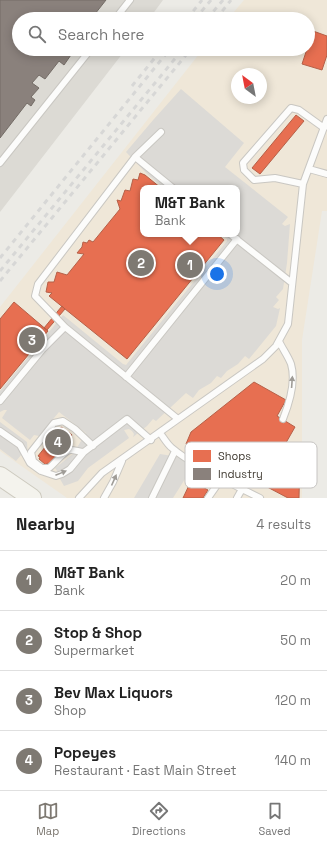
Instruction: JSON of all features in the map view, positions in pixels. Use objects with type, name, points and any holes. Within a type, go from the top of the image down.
[{"type":"main road","points":[[0,476],[32,498]]},
{"type":"lane","points":[[121,12],[130,0]]},
{"type":"lane","points":[[0,163],[85,56]]},
{"type":"lane","points":[[303,184],[275,178],[254,180],[244,170],[243,163],[291,108],[299,110],[324,128]]},
{"type":"lane","points":[[79,498],[102,473],[122,461],[263,359],[279,341],[288,324],[303,184],[327,119]]},
{"type":"lane","points":[[161,132],[135,157],[38,284],[35,296],[65,327],[178,420]]},
{"type":"lane","points":[[135,157],[169,185]]},
{"type":"lane","points":[[309,169],[327,174]]},
{"type":"lane","points":[[234,237],[292,283]]},
{"type":"lane","points":[[126,377],[237,239]]},
{"type":"lane","points":[[0,401],[42,350],[65,327]]},
{"type":"lane","points":[[279,341],[291,364],[292,376],[290,401],[283,419]]},
{"type":"lane","points":[[0,431],[20,444],[30,463],[41,471],[54,476],[62,474],[70,469],[84,452],[127,419],[151,440]]},
{"type":"lane","points":[[84,452],[70,450],[64,453],[50,468],[42,468],[33,461],[31,452],[54,423],[63,420],[93,446]]},
{"type":"lane","points":[[160,433],[170,447],[185,457]]},
{"type":"lane","points":[[152,498],[175,451]]},
{"type":"lane","points":[[104,498],[122,461]]},
{"type":"lane","points":[[208,498],[215,488]]},
{"type":"lane","points":[[237,498],[242,489],[260,498]]},
{"type":"shaded area","points":[[0,0],[163,0],[154,12],[12,12],[12,56],[121,56],[0,212]]},
{"type":"shaded area","points":[[244,0],[327,0],[327,211],[322,211],[302,340],[302,442],[185,442],[185,488],[302,488],[302,498],[67,498],[0,451],[0,307],[197,56],[315,56],[315,12],[234,12]]},
{"type":"shaded area","points":[[181,89],[244,143],[225,167],[288,217],[282,224],[285,226],[290,224],[283,289],[276,297],[279,300],[273,307],[278,309],[280,308],[276,326],[249,359],[245,356],[221,378],[217,376],[211,383],[199,390],[193,398],[186,393],[156,421],[153,419],[133,437],[134,434],[132,431],[129,429],[124,430],[129,438],[88,468],[78,481],[64,486],[60,479],[36,472],[27,466],[22,454],[16,461],[0,449],[0,422],[27,442],[28,457],[57,473],[58,472],[55,468],[73,454],[86,433],[59,412],[39,436],[34,435],[30,440],[2,418],[7,410],[0,412],[0,391],[63,315],[126,365],[227,241],[225,237],[240,237],[240,185],[160,185],[147,174],[126,152]]},
{"type":"shaded area","points":[[160,454],[185,458],[185,479],[173,498],[134,498]]},
{"type":"building: Shops","points":[[315,32],[327,36],[327,55],[322,70],[302,64],[305,56],[315,56]]},
{"type":"building: Shops","points":[[296,115],[304,121],[260,174],[252,168]]},
{"type":"building: Shops","points":[[140,173],[145,175],[157,185],[140,185],[140,237],[220,237],[224,240],[127,359],[49,296],[52,293],[46,292],[48,282],[54,282],[57,272],[67,275],[84,254],[77,253],[82,247],[83,242],[87,243],[89,240],[93,242],[120,209],[117,200],[121,201],[125,190],[130,191],[133,179],[138,180]]},
{"type":"building: Shops","points":[[14,302],[48,331],[0,389],[0,319]]},
{"type":"building: Shops","points":[[62,306],[65,309],[47,330],[44,328]]},
{"type":"building: Shops","points":[[254,382],[286,400],[277,416],[295,427],[286,442],[187,442],[191,432]]},
{"type":"building: Shops","points":[[61,427],[72,435],[60,450],[62,451],[55,460],[53,459],[46,465],[39,459],[40,457],[38,456]]},
{"type":"building: Shops","points":[[188,488],[204,488],[208,490],[203,498],[183,498]]},
{"type":"building: Shops","points":[[269,488],[299,488],[299,498],[288,498]]},
{"type":"building: Industry","points":[[0,0],[106,0],[97,12],[12,12],[12,56],[70,56],[64,65],[59,61],[45,79],[39,75],[32,83],[39,88],[31,97],[35,100],[31,106],[27,103],[0,138]]},
{"type":"railway","points":[[193,12],[202,0]]},
{"type":"railway","points":[[201,12],[211,0]]},
{"type":"railway","points":[[213,12],[223,0]]},
{"type":"railway","points":[[222,12],[231,0]]},
{"type":"railway","points":[[132,86],[156,56]]},
{"type":"railway","points":[[0,258],[164,56]]},
{"type":"railway","points":[[0,271],[177,56]]},
{"type":"railway","points":[[0,281],[185,56]]},
{"type":"place","name":"Stop & Shop","points":[[141,263]]},
{"type":"place","name":"M&T Bank","points":[[190,265]]},
{"type":"place","name":"Bev Max Liquors","points":[[32,340]]},
{"type":"place","name":"Popeyes","points":[[58,442]]}]
